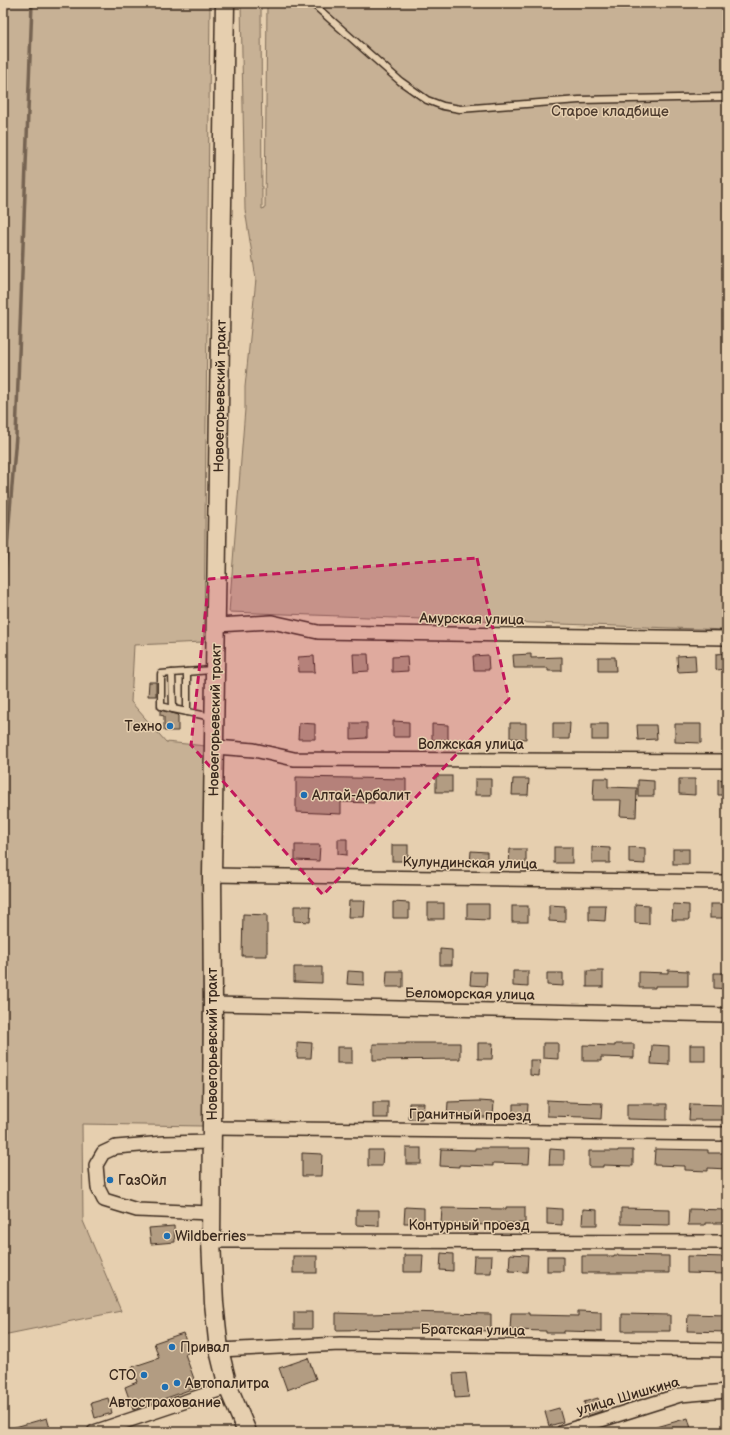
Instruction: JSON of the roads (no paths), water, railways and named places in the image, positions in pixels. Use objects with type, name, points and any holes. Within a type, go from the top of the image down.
[{"type":"main road","name":"Новоегорьевский тракт","points":[[225,3],[217,625],[212,875],[213,1004],[211,1241],[214,1302],[219,1350],[228,1387],[247,1432]]},
{"type":"street","name":"Амурская улица","points":[[217,625],[272,622],[318,632],[727,638]]},
{"type":"street","name":"Волжская улица","points":[[215,747],[254,750],[294,759],[727,761]]},
{"type":"street","name":"Кулундинская улица","points":[[212,875],[727,882]]},
{"type":"street","name":"Беломорская улица","points":[[213,1004],[727,1015]]},
{"type":"street","name":"Гранитный проезд","points":[[211,1213],[137,1210],[104,1200],[98,1188],[96,1166],[103,1153],[116,1147],[164,1143],[212,1135],[727,1134]]},
{"type":"street","name":"Контурный проезд","points":[[211,1241],[727,1242]]},
{"type":"street","name":"Братская улица","points":[[219,1350],[340,1344],[727,1350]]},
{"type":"street","points":[[94,1432],[228,1387]]},
{"type":"street","name":"улица Шишкина","points":[[563,1432],[680,1395],[727,1391]]},
{"type":"lane","points":[[312,3],[400,81],[427,100],[443,106],[460,109],[579,100],[727,97]]},
{"type":"lane","points":[[215,718],[161,706],[161,674],[216,670]]},
{"type":"lane","points":[[187,672],[187,712]]},
{"type":"lane","points":[[172,673],[173,709]]},
{"type":"waterway","points":[[3,596],[16,436],[32,3]]},
{"type":"place","name":"Техно","points":[[170,726]]},
{"type":"place","name":"Алтай-Арбалит","points":[[304,795]]},
{"type":"place","name":"ГазОйл","points":[[110,1180]]},
{"type":"place","name":"Wildberries","points":[[167,1236]]},
{"type":"place","name":"Привал","points":[[172,1347]]},
{"type":"place","name":"СТО","points":[[144,1375]]},
{"type":"place","name":"Автопалитра","points":[[177,1383]]},
{"type":"place","name":"Автострахование","points":[[165,1387]]},
{"type":"park label","name":"Старое кладбище","points":[[610,111]]}]
